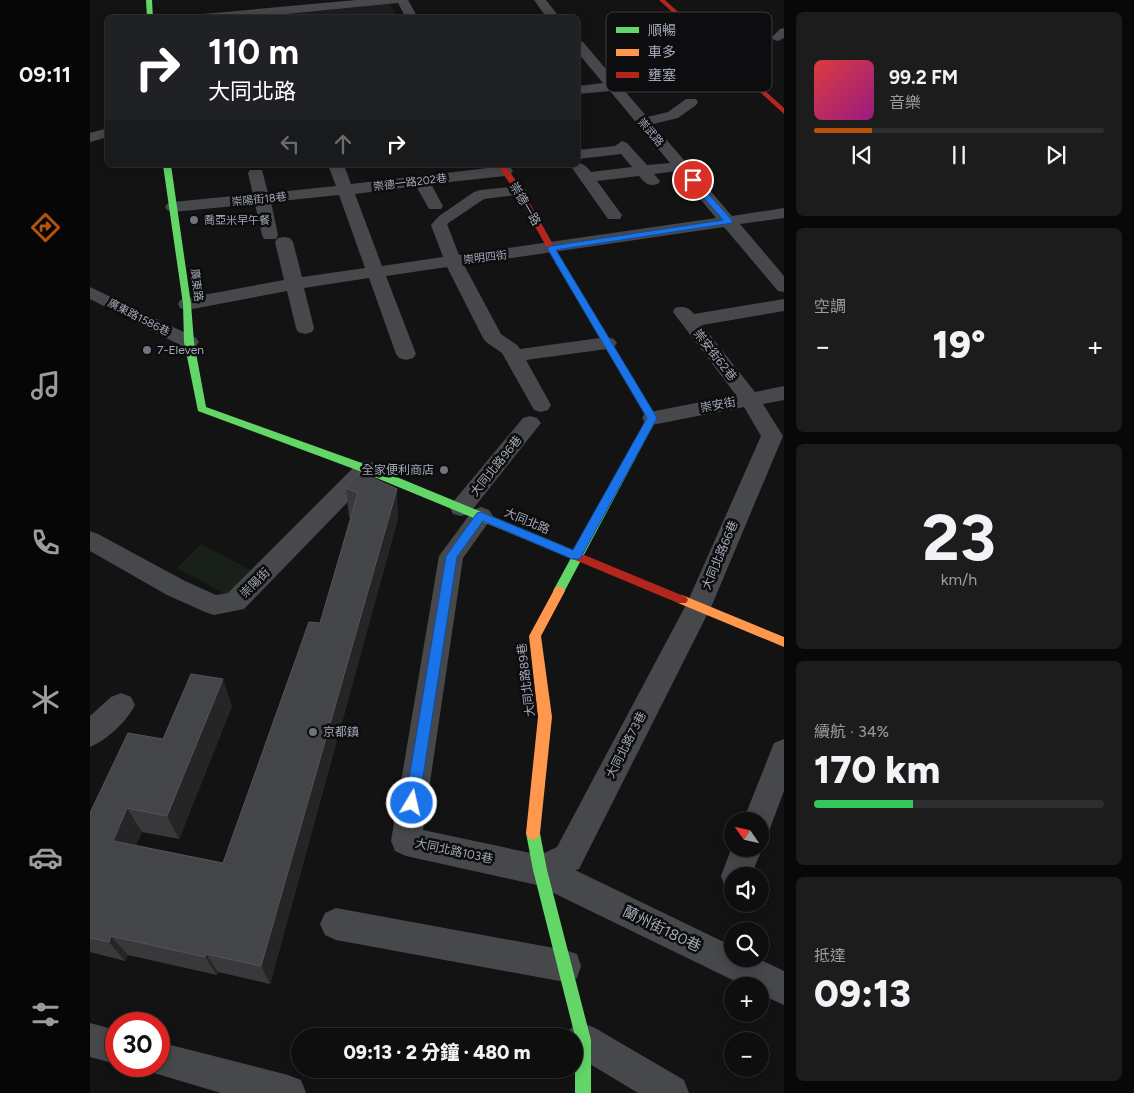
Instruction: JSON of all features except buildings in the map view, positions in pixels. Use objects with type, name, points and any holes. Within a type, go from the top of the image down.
[{"type":"street","points":[[148,0],[150,15]]},
{"type":"street","points":[[220,15],[278,5],[394,0]]},
{"type":"street","points":[[402,0],[410,15]]},
{"type":"street","points":[[540,0],[552,15]]},
{"type":"street","points":[[662,0],[675,12]]},
{"type":"street","name":"崇武路","points":[[580,47],[606,79]]},
{"type":"street","points":[[580,90],[606,87]]},
{"type":"street","name":"崇武路","points":[[617,92],[784,287]]},
{"type":"street","points":[[763,92],[784,112]]},
{"type":"street","points":[[643,122],[673,115],[691,102]]},
{"type":"street","points":[[90,138],[105,133]]},
{"type":"street","points":[[580,154],[624,148],[649,178]]},
{"type":"street","points":[[582,171],[649,178],[681,166]]},
{"type":"street","name":"廣東路","points":[[168,167],[187,304],[189,342],[201,409]]},
{"type":"street","points":[[337,167],[406,354]]},
{"type":"street","name":"崇德一路202巷","points":[[345,190],[503,168]]},
{"type":"street","name":"崇德一路","points":[[503,168],[519,191],[652,418]]},
{"type":"street","points":[[582,171],[614,215]]},
{"type":"street","points":[[256,173],[262,199],[294,284],[305,328]]},
{"type":"street","points":[[420,180],[435,206]]},
{"type":"street","name":"崇陽街18巷","points":[[173,207],[345,190]]},
{"type":"street","points":[[519,191],[480,195],[442,222],[452,261],[493,338],[510,349],[536,414]]},
{"type":"street","name":"崇明四街","points":[[187,304],[294,284],[784,213]]},
{"type":"street","name":"廣東路1586巷","points":[[90,292],[189,342]]},
{"type":"street","name":"崇安街62巷","points":[[742,504],[772,436],[749,398],[685,316],[784,305]]},
{"type":"street","points":[[513,356],[608,343]]},
{"type":"street","name":"崇安街","points":[[652,418],[784,392]]},
{"type":"street","name":"大同北路","points":[[201,409],[366,470],[784,642]]},
{"type":"street","name":"大同北路96巷","points":[[471,512],[536,414]]},
{"type":"street","points":[[576,556],[652,418]]},
{"type":"street","name":"崇陽街","points":[[90,540],[176,588],[214,605],[235,602],[366,470]]},
{"type":"street","name":"大同北路66巷","points":[[698,605],[742,504]]},
{"type":"street","name":"大同北路103巷","points":[[471,512],[451,556],[406,841],[540,870]]},
{"type":"street","name":"大同北路89巷","points":[[576,556],[535,636],[545,717],[532,830],[540,870],[579,1028]]},
{"type":"street","name":"大同北路73巷","points":[[540,870],[568,858],[698,605]]},
{"type":"street","points":[[90,734],[120,704]]},
{"type":"street","points":[[761,812],[784,752]]},
{"type":"street","name":"蘭州街180巷","points":[[540,870],[784,988]]},
{"type":"street","points":[[336,924],[565,966]]},
{"type":"street","points":[[90,1040],[105,1044]]},
{"type":"street","points":[[583,1041],[671,1093]]},
{"type":"street","points":[[170,1061],[288,1093]]},
{"type":"street","name":"大同北路89巷","points":[[583,1078],[583,1093]]},
{"type":"shaded area","points":[[390,4],[397,15],[277,15]]},
{"type":"shaded area","points":[[201,544],[254,572],[231,597],[177,568]]},
{"type":"traffic: fast","points":[[149,0],[150,15]]},
{"type":"traffic: fast","points":[[167,167],[187,304],[189,342],[201,409],[366,469],[560,549]]},
{"type":"traffic: fast","points":[[559,262],[652,418],[559,591]]},
{"type":"traffic: fast","points":[[533,833],[540,870],[583,1040],[583,1093]]},
{"type":"traffic: slow","points":[[533,833],[545,717],[535,636],[559,591]]},
{"type":"traffic: slow","points":[[682,600],[784,642]]},
{"type":"traffic: jam","points":[[662,0],[675,12]]},
{"type":"traffic: jam","points":[[762,92],[784,112]]},
{"type":"traffic: jam","points":[[502,167],[519,191],[559,262]]},
{"type":"traffic: jam","points":[[560,549],[682,600]]},
{"type":"place","name":"喬亞米早午餐","points":[[194,220]]},
{"type":"place","name":"7-Eleven","points":[[147,350]]},
{"type":"place","name":"全家便利商店","points":[[444,470]]},
{"type":"place","name":"京都鎮","points":[[313,732]]},
{"type":"route","points":[[412,803],[451,556],[481,516],[576,556],[652,418],[551,248],[729,222],[693,180]]}]
